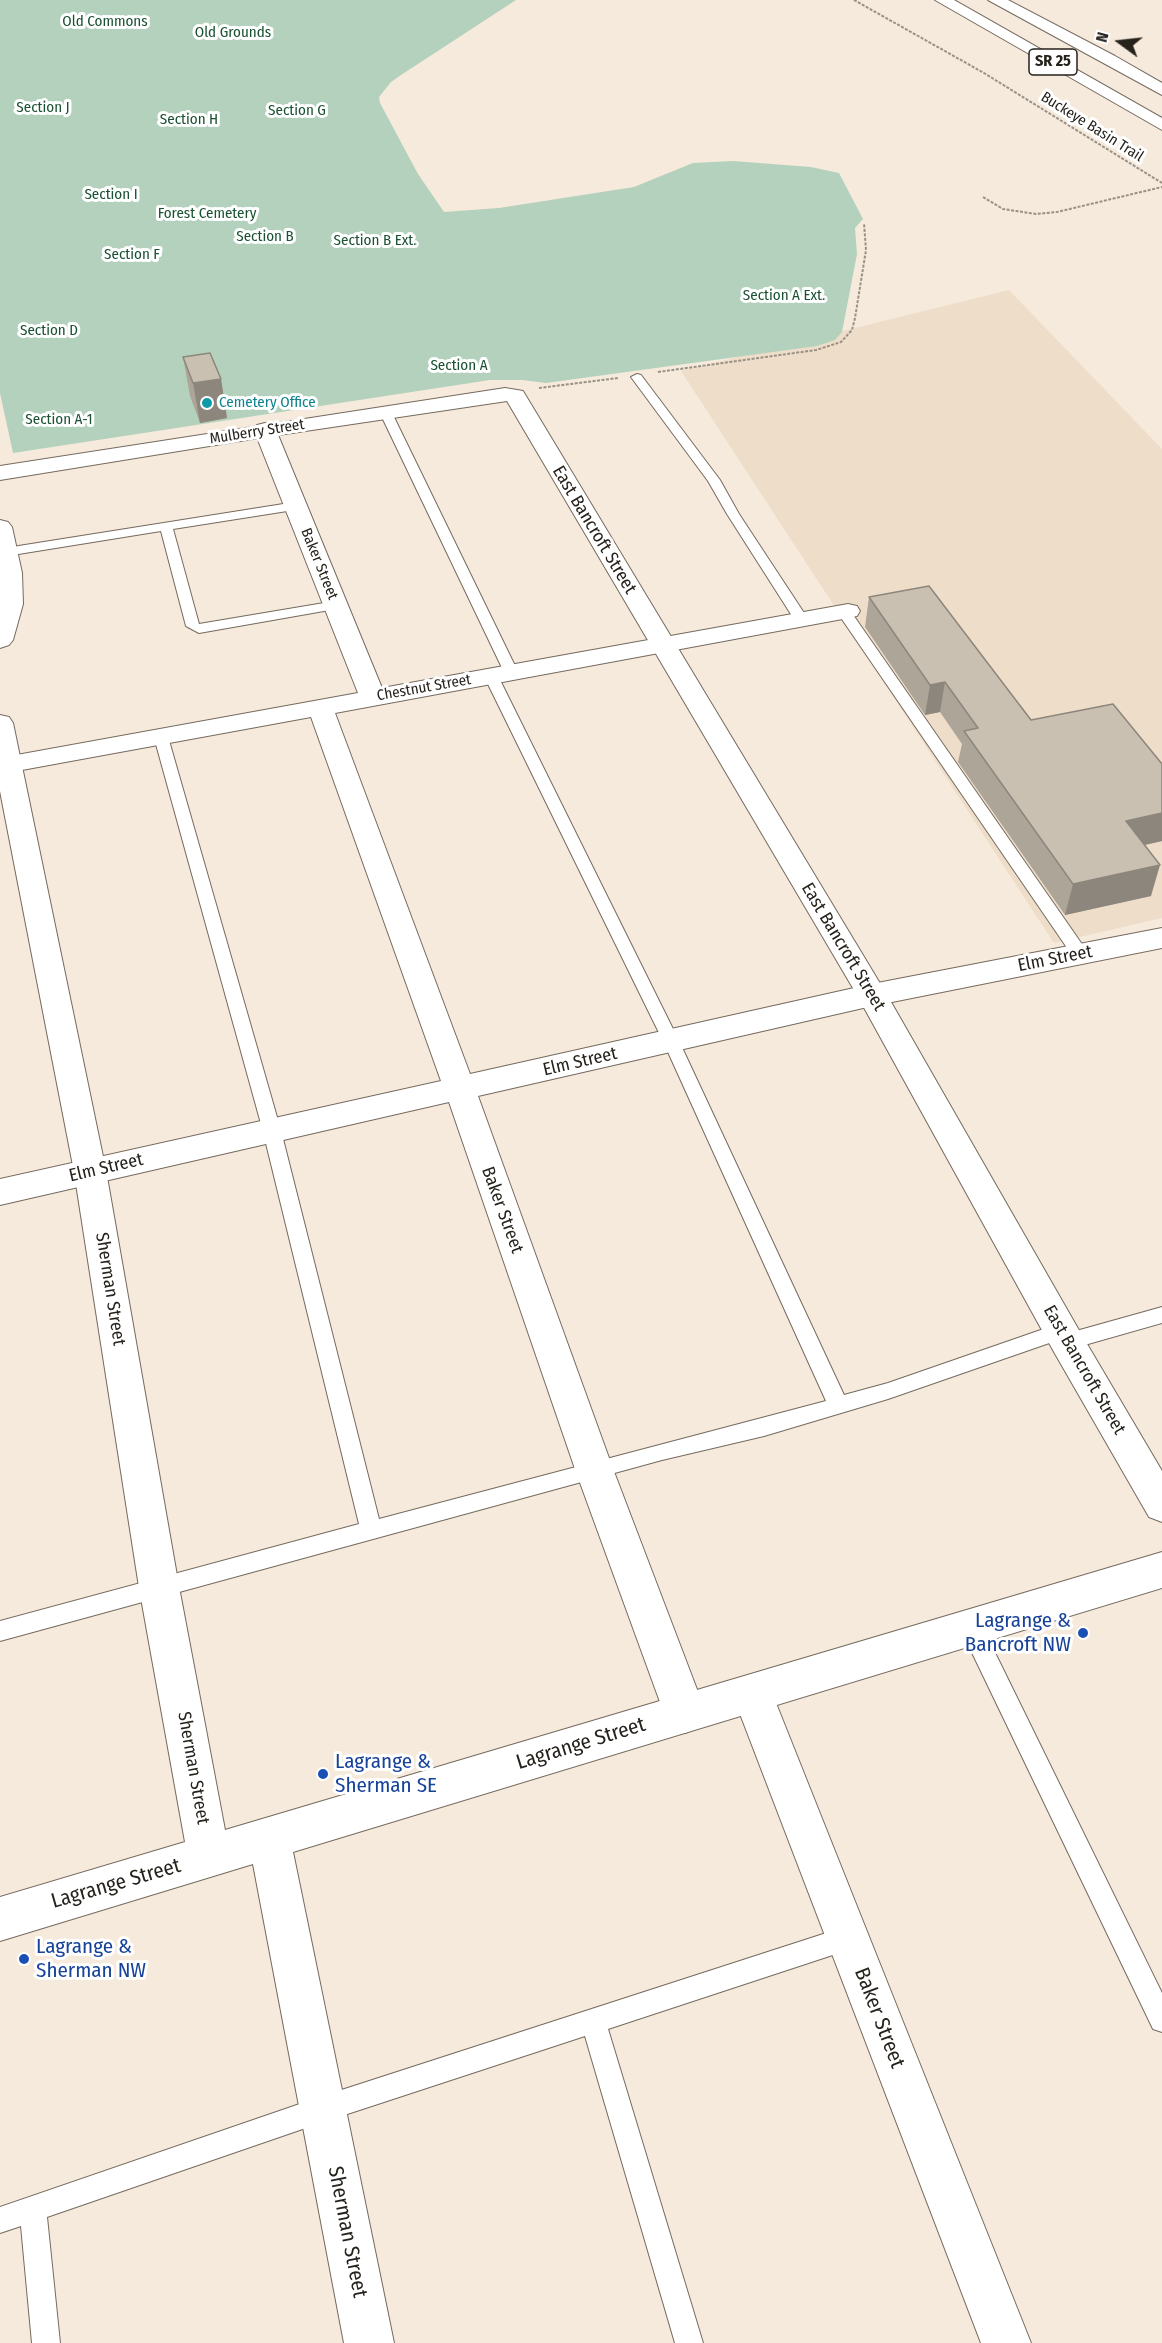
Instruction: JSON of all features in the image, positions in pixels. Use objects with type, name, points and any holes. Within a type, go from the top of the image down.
[{"type":"street","name":"SR 25","points":[[943,0],[1162,125]]},
{"type":"street","name":"SR 25","points":[[996,0],[1109,59],[1162,90]]},
{"type":"street","name":"Mulberry Street","points":[[0,473],[265,430],[527,392]]},
{"type":"street","name":"East Bancroft Street","points":[[527,392],[661,644],[873,995],[1064,1336],[1162,1505]]},
{"type":"street","name":"Baker Street","points":[[265,430],[373,698]]},
{"type":"street","points":[[0,640],[11,603],[10,573],[2,543]]},
{"type":"street","name":"Chestnut Street","points":[[3,765],[846,611]]},
{"type":"street","name":"Baker Street","points":[[320,707],[460,1089],[594,1470],[685,1713]]},
{"type":"street","name":"Sherman Street","points":[[0,723],[3,765],[90,1171],[159,1587],[209,1857]]},
{"type":"street","name":"Elm Street","points":[[0,1192],[873,995],[1162,938]]},
{"type":"street","name":"Lagrange Street","points":[[0,1918],[1162,1570]]},
{"type":"street","name":"Baker Street","points":[[752,1693],[1006,2343]]},
{"type":"street","name":"Sherman Street","points":[[269,1838],[369,2343]]},
{"type":"lane","points":[[638,376],[714,480],[732,514],[801,619]]},
{"type":"lane","points":[[386,413],[501,674],[838,1405]]},
{"type":"lane","points":[[2,543],[166,527],[296,506]]},
{"type":"lane","points":[[166,527],[193,626],[199,629],[336,605]]},
{"type":"lane","points":[[846,611],[1080,954]]},
{"type":"lane","points":[[161,736],[272,1131],[371,1530]]},
{"type":"lane","points":[[0,1631],[838,1405],[1064,1336],[1162,1315]]},
{"type":"lane","points":[[970,1628],[1162,2020]]},
{"type":"lane","points":[[0,2220],[323,2109],[848,1938]]},
{"type":"lane","points":[[593,2021],[689,2343]]},
{"type":"lane","points":[[33,2209],[46,2343]]},
{"type":"path","name":"Buckeye Basin Trail","points":[[854,0],[984,73],[1162,185]]},
{"type":"path","points":[[983,196],[1003,209],[1036,214],[1057,212],[1162,185]]},
{"type":"path","points":[[527,392],[816,350],[841,342],[852,330],[855,318],[866,250],[864,223]]},
{"type":"shaded area","points":[[1009,290],[1162,449],[1162,918],[1054,943],[681,371]]},
{"type":"green space","name":"Forest Cemetery","points":[[0,0],[516,0],[391,82],[379,97],[380,103],[418,174],[444,212],[499,208],[634,187],[693,163],[733,161],[811,167],[839,173],[863,219],[855,228],[857,254],[842,332],[835,340],[817,346],[546,383],[490,380],[13,453],[0,393]]},
{"type":"building","points":[[210,353],[221,379],[193,383],[183,357]]},
{"type":"building","points":[[929,586],[1031,720],[1113,704],[1162,764],[1162,813],[1126,821],[1160,865],[1073,884],[964,731],[978,728],[945,682],[930,685],[869,597]]},
{"type":"place","name":"Cemetery Office","points":[[207,403]]},
{"type":"place","name":"Lagrange & Bancroft NW","points":[[1083,1633]]},
{"type":"place","name":"Lagrange & Sherman SE","points":[[323,1774]]},
{"type":"place","name":"Lagrange & Sherman NW","points":[[24,1959]]},
{"type":"park label","name":"Old Commons","points":[[105,22]]},
{"type":"park label","name":"Old Grounds","points":[[233,33]]},
{"type":"park label","name":"Section J","points":[[43,108]]},
{"type":"park label","name":"Section G","points":[[297,111]]},
{"type":"park label","name":"Section H","points":[[189,120]]},
{"type":"park label","name":"Section I","points":[[111,195]]},
{"type":"park label","name":"Section B","points":[[265,237]]},
{"type":"park label","name":"Section B Ext.","points":[[375,241]]},
{"type":"park label","name":"Section F","points":[[132,255]]},
{"type":"park label","name":"Section A Ext.","points":[[784,296]]},
{"type":"park label","name":"Section D","points":[[49,331]]},
{"type":"park label","name":"Section A","points":[[459,366]]},
{"type":"park label","name":"Section A-1","points":[[59,420]]}]
